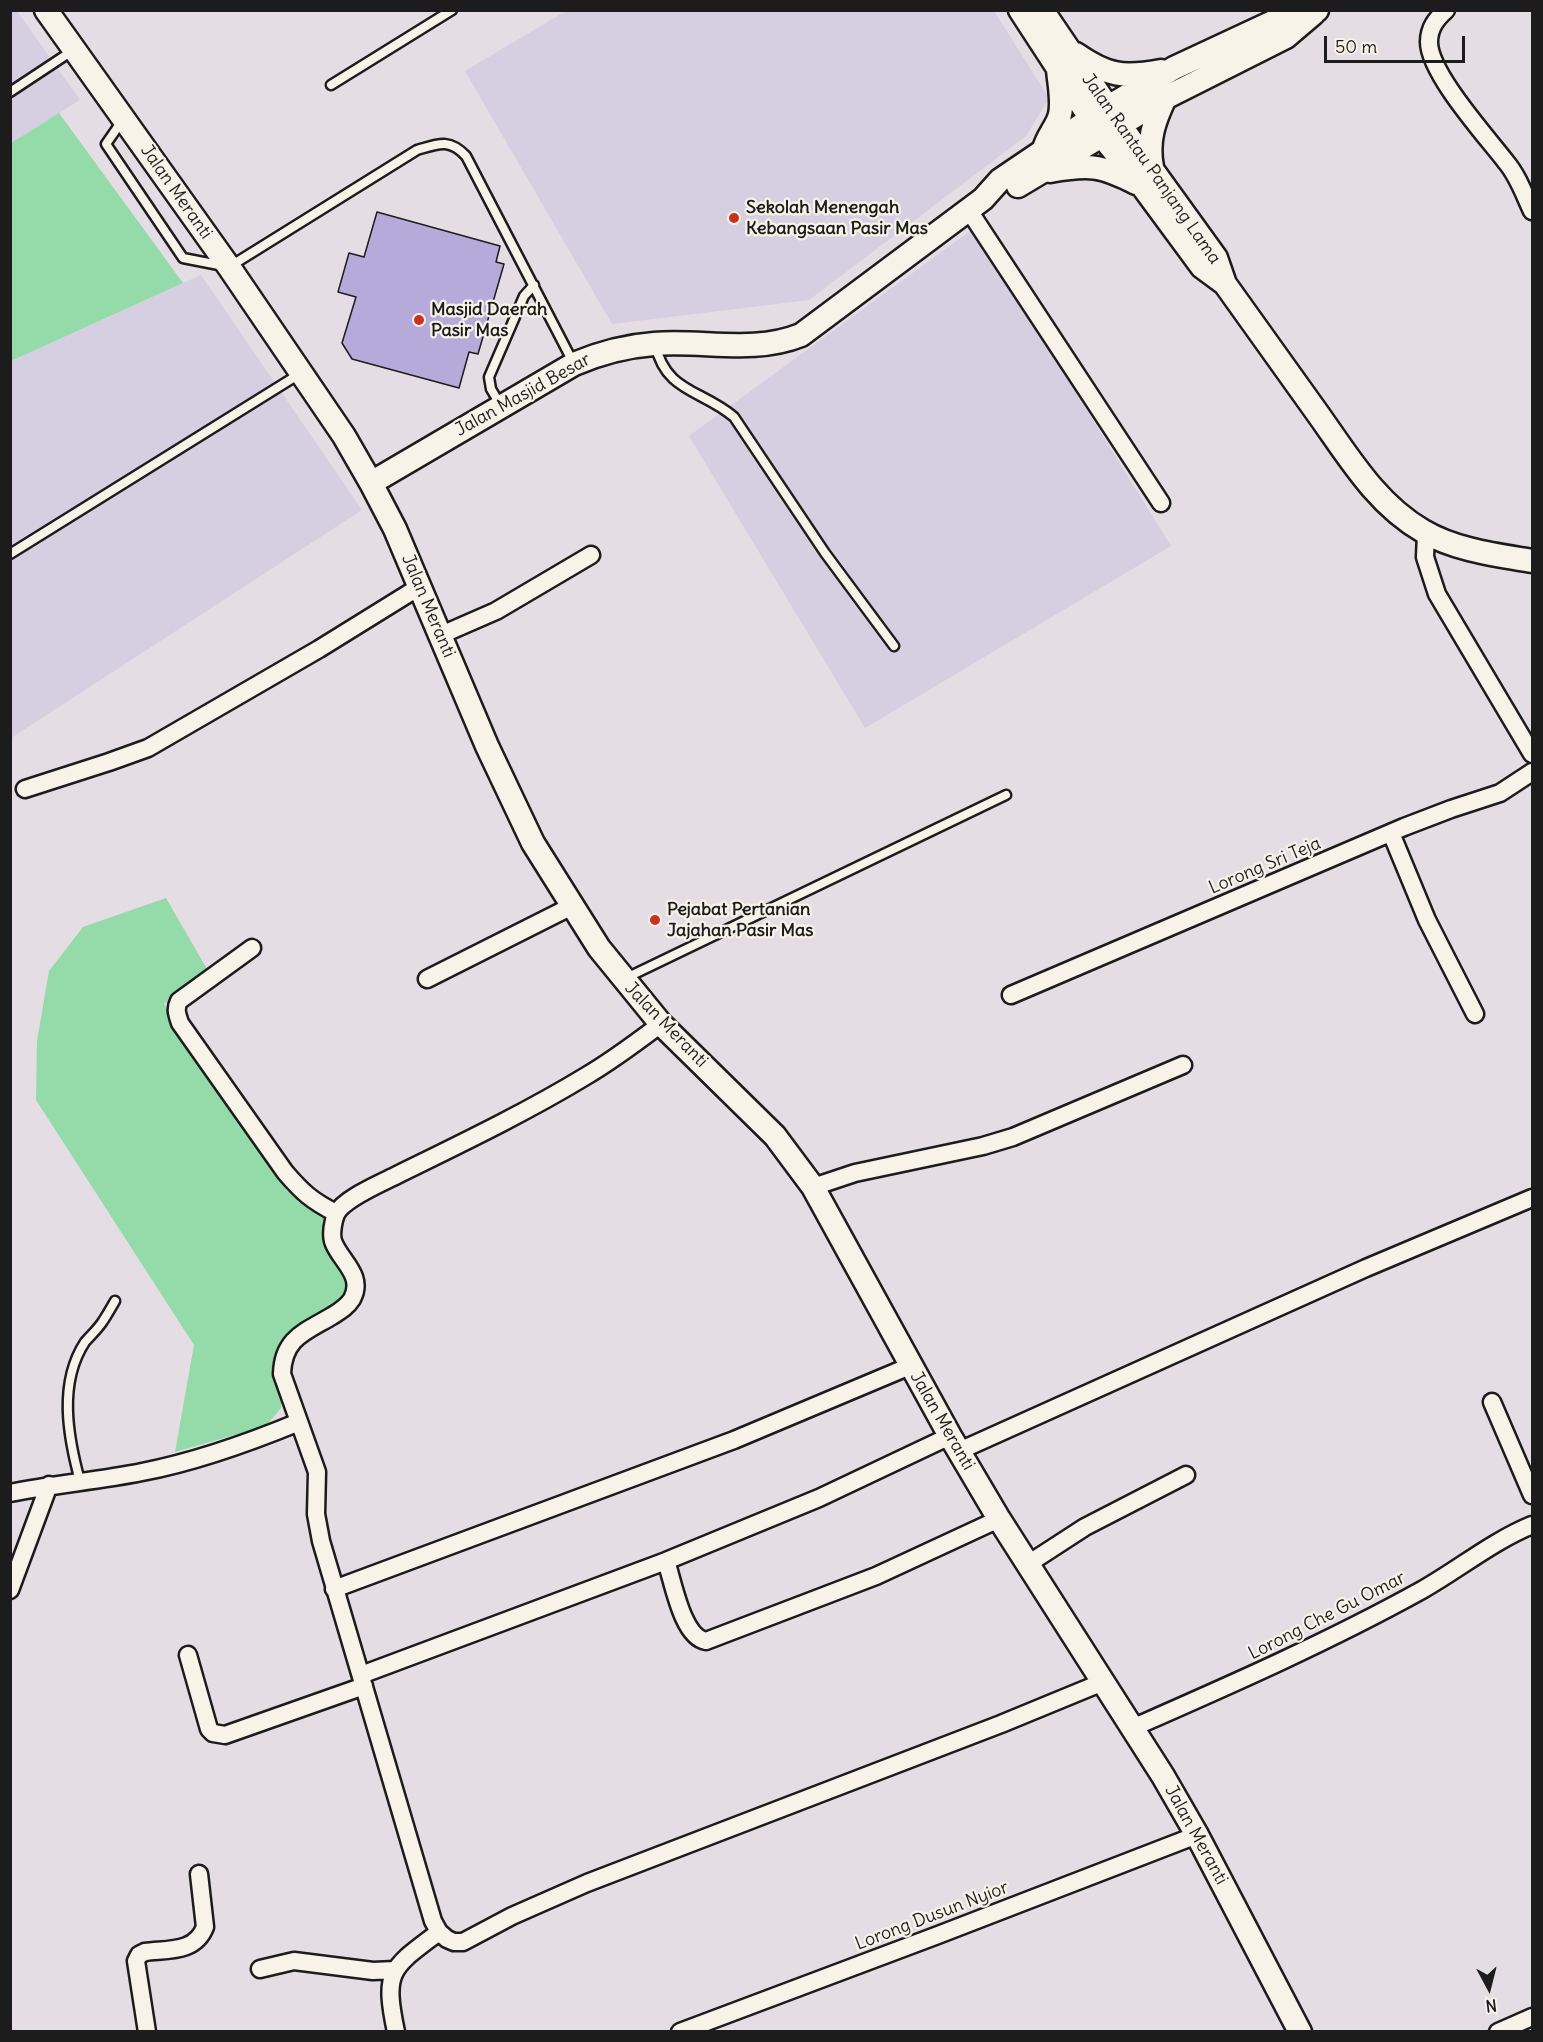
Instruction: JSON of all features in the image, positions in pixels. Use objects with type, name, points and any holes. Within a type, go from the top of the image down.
[{"type":"street","name":"Jalan Meranti","points":[[46,10],[229,267],[344,436],[395,529],[487,746],[528,832],[599,948],[661,1024],[775,1136],[813,1187],[954,1444],[1197,1835],[1300,2031]]},
{"type":"street","name":"Jalan Rantau Panjang Lama","points":[[1020,10],[1063,57],[1105,121],[1147,177],[1202,267],[1225,284],[1362,475],[1387,505],[1426,533],[1482,552],[1533,561]]},
{"type":"street","name":"Jalan Rantau Panjang Lama","points":[[1042,10],[1063,57]]},
{"type":"street","points":[[976,204],[1008,192],[1037,173],[1174,68],[1277,20],[1317,10]]},
{"type":"street","points":[[976,204],[1000,180],[1044,150],[1105,121],[1165,98],[1286,37],[1317,10]]},
{"type":"street","points":[[1446,10],[1434,20],[1429,41],[1433,61],[1475,125],[1517,177],[1533,210]]},
{"type":"street","points":[[1044,150],[1047,138],[1059,118],[1063,57],[1120,75],[1141,75],[1174,68]]},
{"type":"street","points":[[1037,173],[1074,166],[1096,167],[1147,177],[1152,130],[1165,98]]},
{"type":"street","points":[[976,204],[1161,502]]},
{"type":"street","name":"Jalan Masjid Besar","points":[[371,483],[574,364],[606,352],[655,344],[762,345],[783,342],[801,334],[976,204]]},
{"type":"street","points":[[1426,533],[1425,557],[1437,594],[1533,754]]},
{"type":"street","points":[[441,635],[496,612],[591,555]]},
{"type":"street","points":[[25,789],[147,748],[319,649],[419,587]]},
{"type":"street","name":"Lorong Sri Teja","points":[[1011,995],[1390,833],[1500,793],[1533,772]]},
{"type":"street","points":[[1390,833],[1427,920],[1475,1014]]},
{"type":"street","points":[[427,979],[572,906]]},
{"type":"street","points":[[252,948],[179,1001],[176,1008],[177,1016],[255,1131],[302,1193],[336,1213]]},
{"type":"street","points":[[661,1024],[586,1076],[486,1131],[370,1189],[336,1213],[333,1241],[350,1266],[355,1282],[354,1296],[346,1307],[294,1338],[287,1348],[283,1361],[282,1374],[317,1472],[316,1514],[334,1589],[433,1921],[439,1932],[454,1942],[463,1942],[512,1916],[587,1883],[1103,1682]]},
{"type":"street","points":[[813,1187],[855,1173],[983,1146],[1013,1137],[1183,1065]]},
{"type":"street","points":[[188,1655],[209,1729],[219,1735],[225,1735],[666,1561],[954,1444],[1533,1198]]},
{"type":"street","points":[[334,1589],[734,1440],[910,1366]]},
{"type":"street","points":[[1492,1402],[1533,1495]]},
{"type":"street","points":[[10,1493],[142,1472],[187,1461],[264,1437],[299,1422]]},
{"type":"street","points":[[1028,1564],[1085,1527],[1186,1475]]},
{"type":"street","points":[[10,1590],[49,1485]]},
{"type":"street","points":[[666,1561],[683,1616],[692,1634],[706,1641],[876,1576],[999,1519]]},
{"type":"street","name":"Lorong Che Gu Omar","points":[[1132,1728],[1260,1673],[1309,1649],[1424,1589],[1494,1545],[1533,1525]]},
{"type":"street","name":"Lorong Dusun Nyior","points":[[680,2031],[1197,1835]]},
{"type":"street","points":[[147,2031],[136,1960],[145,1952],[190,1946],[202,1936],[205,1927],[199,1874]]},
{"type":"street","points":[[396,2031],[390,1993],[395,1970],[404,1958],[439,1932]]},
{"type":"street","points":[[260,1969],[294,1961],[373,1971],[395,1970]]},
{"type":"street","points":[[1498,2031],[1533,2017]]},
{"type":"lane","points":[[331,85],[452,10]]},
{"type":"lane","points":[[10,92],[75,49]]},
{"type":"lane","points":[[124,118],[106,144],[183,258],[229,267],[417,150],[436,144],[458,147],[466,156],[574,364]]},
{"type":"lane","points":[[501,406],[491,389],[489,377],[524,296],[534,285]]},
{"type":"lane","points":[[655,344],[659,360],[670,377],[687,390],[723,407],[734,417],[825,553],[894,646]]},
{"type":"lane","points":[[10,554],[301,373]]},
{"type":"lane","points":[[623,979],[1006,795]]},
{"type":"lane","points":[[80,1481],[70,1434],[68,1407],[70,1379],[85,1343],[103,1322],[115,1301]]},
{"type":"shaded area","points":[[11,11],[17,11],[80,100],[11,143]]},
{"type":"shaded area","name":"Sekolah Menengah Kebangsaan Pasir Mas","points":[[566,11],[994,11],[1049,98],[1026,136],[809,300],[612,324],[465,71]]},
{"type":"shaded area","points":[[974,228],[1171,546],[865,728],[689,436]]},
{"type":"shaded area","points":[[201,275],[362,510],[11,738],[11,361]]},
{"type":"green space","points":[[59,113],[183,283],[11,361],[11,143]]},
{"type":"green space","points":[[166,898],[207,969],[164,1004],[287,1191],[327,1218],[323,1223],[329,1250],[345,1281],[347,1294],[336,1305],[281,1339],[278,1349],[282,1390],[281,1408],[266,1426],[175,1452],[194,1345],[36,1100],[37,1041],[49,971],[83,927]]},
{"type":"building","name":"Masjid Daerah Pasir Mas","points":[[377,212],[500,246],[496,262],[504,264],[478,354],[469,352],[459,388],[352,359],[342,343],[356,297],[338,292],[349,253],[364,257]]},
{"type":"place","name":"Sekolah Menengah Kebangsaan Pasir Mas","points":[[734,218]]},
{"type":"place","name":"Masjid Daerah Pasir Mas","points":[[419,320]]},
{"type":"place","name":"Pejabat Pertanian Jajahan Pasir Mas","points":[[655,920]]}]
